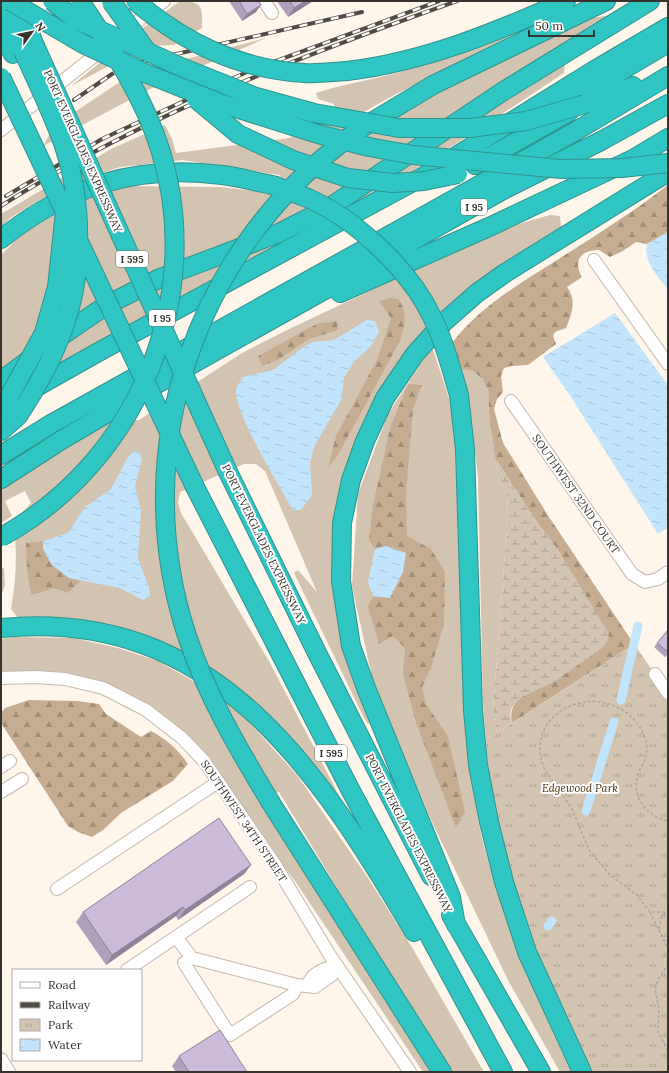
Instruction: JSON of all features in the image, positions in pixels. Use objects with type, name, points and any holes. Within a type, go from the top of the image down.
[{"type":"highway","points":[[1,431],[10,417],[31,397],[65,327],[77,276],[78,212],[64,145],[3,1]]},
{"type":"highway","points":[[10,1],[83,44],[145,73],[200,95],[268,119],[369,147],[413,155],[561,169],[622,168],[668,163]]},
{"type":"highway","name":"PORT EVERGLADES EXPRESSWAY","points":[[17,1],[24,50],[228,472],[317,653],[456,925],[541,1072]]},
{"type":"highway","points":[[52,1],[74,19],[181,67],[256,97],[314,113],[398,128],[470,128],[526,121],[615,94],[639,83],[668,65]]},
{"type":"highway","points":[[1,537],[34,516],[72,485],[114,436],[128,416],[150,370],[160,342],[171,293],[174,229],[169,187],[160,151],[138,94],[80,1]]},
{"type":"highway","points":[[111,1],[148,51],[189,94],[238,134],[293,160],[348,178],[393,183],[424,181],[458,174],[532,134],[668,54]]},
{"type":"highway","points":[[135,1],[158,20],[180,35],[217,54],[247,65],[305,73],[347,71],[385,66],[437,52],[480,37],[566,1]]},
{"type":"highway","points":[[442,1072],[271,803],[236,744],[212,697],[190,643],[180,611],[170,565],[164,496],[168,438],[174,406],[190,351],[213,297],[228,270],[256,229],[285,194],[317,162],[358,130],[395,106],[433,85],[606,1]]},
{"type":"highway","points":[[1,381],[84,319],[132,292],[178,270],[279,233],[330,208],[508,88],[650,1]]},
{"type":"highway","name":"I 95","points":[[1,407],[95,353],[418,179],[593,71],[668,27]]},
{"type":"highway","points":[[1,31],[24,50]]},
{"type":"highway","points":[[10,417],[299,258],[668,43]]},
{"type":"highway","points":[[1,411],[44,333],[57,287],[65,213],[53,150],[23,76],[24,50]]},
{"type":"highway","points":[[1,455],[51,424],[569,135],[668,76]]},
{"type":"highway","name":"I 595","points":[[1,77],[195,487],[290,674],[503,1072]]},
{"type":"highway","name":"I 95","points":[[1,479],[110,411],[282,314],[505,189],[601,141],[668,104]]},
{"type":"highway","points":[[282,314],[358,286],[489,227],[633,159],[668,138]]},
{"type":"highway","points":[[1,240],[41,210],[56,202],[74,193],[114,180],[171,172],[222,175],[273,185],[311,199],[339,216],[372,241],[394,263],[414,287],[431,314],[445,348],[459,395],[465,449],[473,710],[478,765],[489,822],[504,882],[527,952],[582,1072]]},
{"type":"highway","points":[[456,925],[451,897],[366,688],[351,646],[341,581],[342,523],[351,480],[364,441],[385,398],[415,354],[444,322],[477,293],[505,273],[668,172]]},
{"type":"highway","points":[[1,628],[31,626],[72,629],[133,642],[186,664],[215,681],[236,697],[285,744],[322,790],[385,883],[431,964],[472,1016]]},
{"type":"street","points":[[1,130],[164,1]]},
{"type":"street","points":[[264,1],[272,13]]},
{"type":"street","points":[[594,260],[668,364]]},
{"type":"street","name":"SOUTHWEST 32ND COURT","points":[[511,401],[632,574],[645,582],[658,579],[668,572]]},
{"type":"street","points":[[655,674],[668,693]]},
{"type":"street","name":"SOUTHWEST 34TH STREET","points":[[1,678],[36,677],[65,679],[103,688],[126,698],[174,730],[204,761],[282,876],[337,966],[410,1072]]},
{"type":"street","points":[[1,792],[22,779]]},
{"type":"street","points":[[57,889],[218,782]]},
{"type":"street","points":[[127,969],[250,887]]},
{"type":"street","points":[[176,936],[192,958],[302,985]]},
{"type":"street","points":[[192,958],[184,963],[230,1035],[293,994],[324,968],[337,966]]},
{"type":"street","points":[[1,1059],[10,1072]]},
{"type":"path","points":[[668,821],[654,816],[649,812],[636,793],[636,780],[646,756],[647,746],[640,729],[632,717],[613,704],[591,701],[567,706],[550,720],[543,733],[540,748],[540,756],[545,770],[574,812],[589,850],[610,875],[631,890],[642,901],[650,912],[668,949]]},
{"type":"path","points":[[659,929],[661,918],[668,910]]},
{"type":"path","points":[[650,912],[666,912]]},
{"type":"path","points":[[668,964],[658,980],[655,990],[660,1008],[658,1032],[668,1051]]},
{"type":"green space","points":[[180,1],[193,2],[200,7],[202,15],[202,28],[174,45],[146,46],[71,86],[144,27]]},
{"type":"green space","points":[[611,15],[565,61],[564,73],[479,129],[393,183],[1,399],[1,255],[25,231],[81,200],[126,186],[220,187],[255,191],[273,195],[280,175],[182,160],[120,167],[73,183],[36,202],[10,218],[1,227],[1,214],[111,149],[165,125],[172,139],[176,153],[289,138],[333,118],[334,104],[318,99],[316,93],[407,70],[479,45],[550,17],[553,18],[394,95],[355,117],[411,107],[592,18]]},
{"type":"green space","points":[[266,38],[150,89],[43,146],[54,126],[133,73]]},
{"type":"green space","points":[[668,185],[668,232],[647,244],[636,242],[623,251],[610,257],[599,250],[583,254],[578,261],[579,271],[582,277],[567,287],[573,302],[572,312],[566,328],[555,332],[553,336],[556,344],[528,365],[504,368],[501,376],[503,392],[497,399],[494,409],[503,443],[549,517],[634,644],[512,723],[511,714],[518,700],[532,691],[557,680],[560,553],[534,518],[495,458],[489,413],[488,390],[482,378],[472,371],[460,369],[452,343],[474,319],[499,298],[526,279],[598,234]]},
{"type":"green space","points":[[550,215],[560,216],[561,227],[531,246],[478,284],[412,345],[378,391],[345,476],[334,539],[333,594],[358,687],[370,723],[368,724],[362,714],[294,573],[298,570],[317,592],[265,471],[256,464],[244,464],[180,492],[178,503],[181,513],[270,663],[344,805],[300,749],[256,702],[181,654],[143,634],[70,620],[18,618],[11,609],[16,566],[16,543],[13,522],[31,503],[25,491],[5,501],[12,516],[1,523],[1,485],[111,419],[139,420],[242,353],[287,330],[501,229]]},
{"type":"green space","points":[[390,298],[398,299],[404,309],[405,320],[400,341],[338,455],[328,468],[336,436],[377,360],[391,318],[379,301]]},
{"type":"green space","points":[[337,321],[338,330],[309,339],[278,360],[262,366],[258,356],[317,324]]},
{"type":"green space","points":[[433,349],[451,405],[462,511],[462,683],[466,689],[471,766],[479,824],[491,872],[511,930],[533,988],[571,1072],[560,1072],[509,982],[431,820],[374,686],[352,586],[358,494],[388,414],[424,359]]},
{"type":"green space","points":[[460,369],[472,371],[482,378],[488,390],[489,413],[497,470],[499,481],[507,495],[508,516],[493,711],[497,733],[486,740],[483,704],[478,476],[472,424]]},
{"type":"green space","points":[[408,384],[422,385],[413,409],[406,494],[407,536],[431,549],[445,572],[444,623],[431,668],[422,687],[426,704],[448,736],[465,812],[456,828],[416,723],[403,674],[405,648],[393,636],[379,644],[368,607],[373,596],[381,598],[386,546],[375,549],[369,540],[373,505],[390,428]]},
{"type":"green space","points":[[495,458],[534,518],[560,553],[609,634],[608,640],[602,648],[557,680],[520,698],[512,707],[510,714],[512,723],[497,733],[493,711],[508,516],[507,495],[499,481]]},
{"type":"green space","points":[[43,541],[43,549],[69,578],[81,580],[68,593],[54,588],[31,595],[27,570],[26,543]]},
{"type":"green space","points":[[1,567],[4,568],[5,585],[1,596]]},
{"type":"green space","points":[[15,637],[73,638],[118,648],[158,661],[236,708],[297,775],[368,878],[413,949],[484,1072],[451,1072],[410,1008],[279,792],[259,799],[432,1072],[423,1072],[297,884],[193,741],[162,714],[116,688],[1,673],[1,639]]},
{"type":"green space","name":"Edgewood Park","points":[[634,644],[668,693],[668,1072],[593,1072],[539,956],[516,895],[499,827],[489,773],[486,740]]},
{"type":"green space","points":[[29,700],[77,701],[99,704],[106,714],[141,737],[151,731],[162,737],[176,749],[188,764],[173,781],[121,813],[103,830],[92,837],[78,832],[68,826],[1,723],[1,713],[5,708]]},
{"type":"water","points":[[668,232],[668,290],[649,263],[646,251],[647,244]]},
{"type":"water","points":[[615,313],[668,385],[668,527],[658,534],[569,394],[543,357]]},
{"type":"water","points":[[367,320],[375,321],[379,331],[371,346],[352,364],[344,378],[341,400],[315,445],[310,462],[312,495],[301,510],[293,510],[250,433],[238,402],[236,391],[237,387],[243,377],[273,370],[305,346],[313,342],[334,340]]},
{"type":"water","points":[[138,451],[142,459],[135,487],[141,510],[138,558],[149,588],[150,596],[143,600],[120,588],[69,578],[52,565],[43,549],[43,541],[68,533],[85,507],[111,489],[128,457],[133,452]]},
{"type":"water","points":[[386,546],[406,553],[403,572],[390,598],[373,596],[368,582],[375,549]]},
{"type":"building","points":[[239,1],[259,1],[261,5],[247,14]]},
{"type":"building","points":[[290,1],[305,1],[294,8]]},
{"type":"building","points":[[668,630],[668,652],[657,643]]},
{"type":"building","points":[[219,818],[251,865],[185,910],[183,907],[112,955],[83,912]]},
{"type":"building","points":[[220,1030],[247,1072],[189,1072],[179,1056]]},
{"type":"waterway","points":[[621,700],[638,626]]},
{"type":"waterway","points":[[586,811],[614,722]]},
{"type":"waterway","points":[[548,926],[552,921]]},
{"type":"railway","points":[[6,196],[102,139],[249,71],[439,1]]},
{"type":"railway","points":[[1,206],[110,143],[207,97],[256,76],[457,1]]},
{"type":"railway","points":[[74,100],[112,74],[141,62],[362,12]]}]
